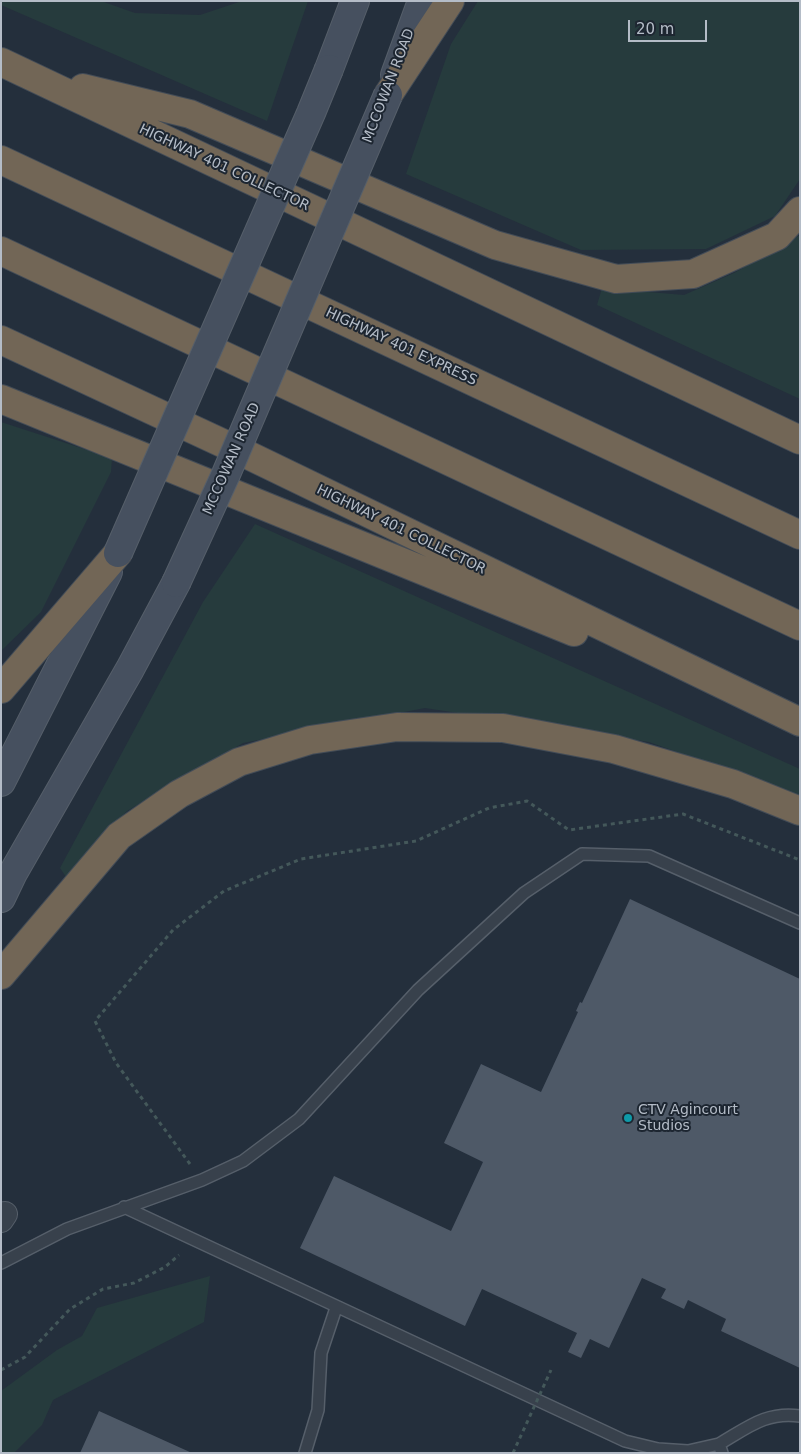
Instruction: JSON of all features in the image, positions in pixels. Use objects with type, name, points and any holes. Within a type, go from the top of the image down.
[{"type":"highway","points":[[388,95],[450,1]]},
{"type":"highway","name":"HIGHWAY 401 COLLECTOR","points":[[1,62],[800,440]]},
{"type":"highway","points":[[26,74],[190,114],[495,245],[616,279],[693,274],[777,236],[800,211]]},
{"type":"highway","name":"HIGHWAY 401 EXPRESS","points":[[1,160],[800,535]]},
{"type":"highway","points":[[1,250],[800,626]]},
{"type":"highway","name":"HIGHWAY 401 COLLECTOR","points":[[1,340],[248,456],[800,723]]},
{"type":"highway","points":[[1,399],[800,723]]},
{"type":"highway","points":[[1,689],[118,553]]},
{"type":"highway","points":[[1,975],[119,836],[179,794],[239,762],[310,740],[397,727],[503,728],[614,750],[733,784],[800,811]]},
{"type":"main road","points":[[1,782],[118,553],[329,69],[355,1]]},
{"type":"main road","name":"MCCOWAN ROAD","points":[[1,898],[13,873],[130,669],[176,582],[226,474],[388,95],[422,1]]},
{"type":"lane","points":[[1,1263],[67,1229],[202,1180],[243,1160],[299,1119],[418,990],[524,893],[582,854],[649,856],[800,923]]},
{"type":"lane","points":[[124,1207],[336,1308],[625,1441],[658,1449],[688,1451],[720,1449],[765,1418],[786,1414],[800,1416]]},
{"type":"lane","points":[[305,1453],[318,1410],[321,1353],[336,1308]]},
{"type":"path","points":[[202,1180],[116,1063],[94,1021],[173,930],[224,891],[301,859],[416,842],[489,808],[527,801],[569,830],[684,814],[800,860]]},
{"type":"path","points":[[1,1370],[25,1356],[70,1308],[103,1289],[134,1282],[165,1267],[183,1251]]},
{"type":"path","points":[[513,1453],[551,1370]]},
{"type":"green space","points":[[1,1],[101,1],[135,13],[200,15],[242,1],[308,1],[267,121],[1,5]]},
{"type":"green space","points":[[478,1],[800,1],[800,179],[775,216],[706,249],[581,250],[406,174],[451,44]]},
{"type":"green space","points":[[800,235],[800,399],[597,305],[602,288],[684,295],[734,273]]},
{"type":"green space","points":[[1,422],[112,458],[111,472],[41,612],[1,651]]},
{"type":"green space","points":[[255,524],[800,769],[800,796],[649,742],[425,708],[243,743],[127,811],[66,877],[60,868],[203,602]]},
{"type":"green space","points":[[210,1276],[204,1322],[53,1400],[42,1425],[14,1453],[1,1453],[1,1391],[57,1350],[82,1336],[97,1308]]},
{"type":"building","name":"CTV Agincourt Studios","points":[[630,899],[800,979],[800,1368],[721,1331],[726,1319],[688,1300],[684,1309],[661,1298],[666,1289],[642,1278],[609,1348],[590,1339],[581,1358],[568,1352],[577,1333],[482,1289],[465,1326],[300,1248],[334,1176],[451,1231],[483,1162],[444,1143],[481,1064],[541,1092],[578,1012],[576,1011],[580,1002],[582,1003]]},
{"type":"building","points":[[99,1411],[192,1453],[80,1453]]},
{"type":"place","name":"CTV Agincourt Studios","points":[[628,1118]]}]
